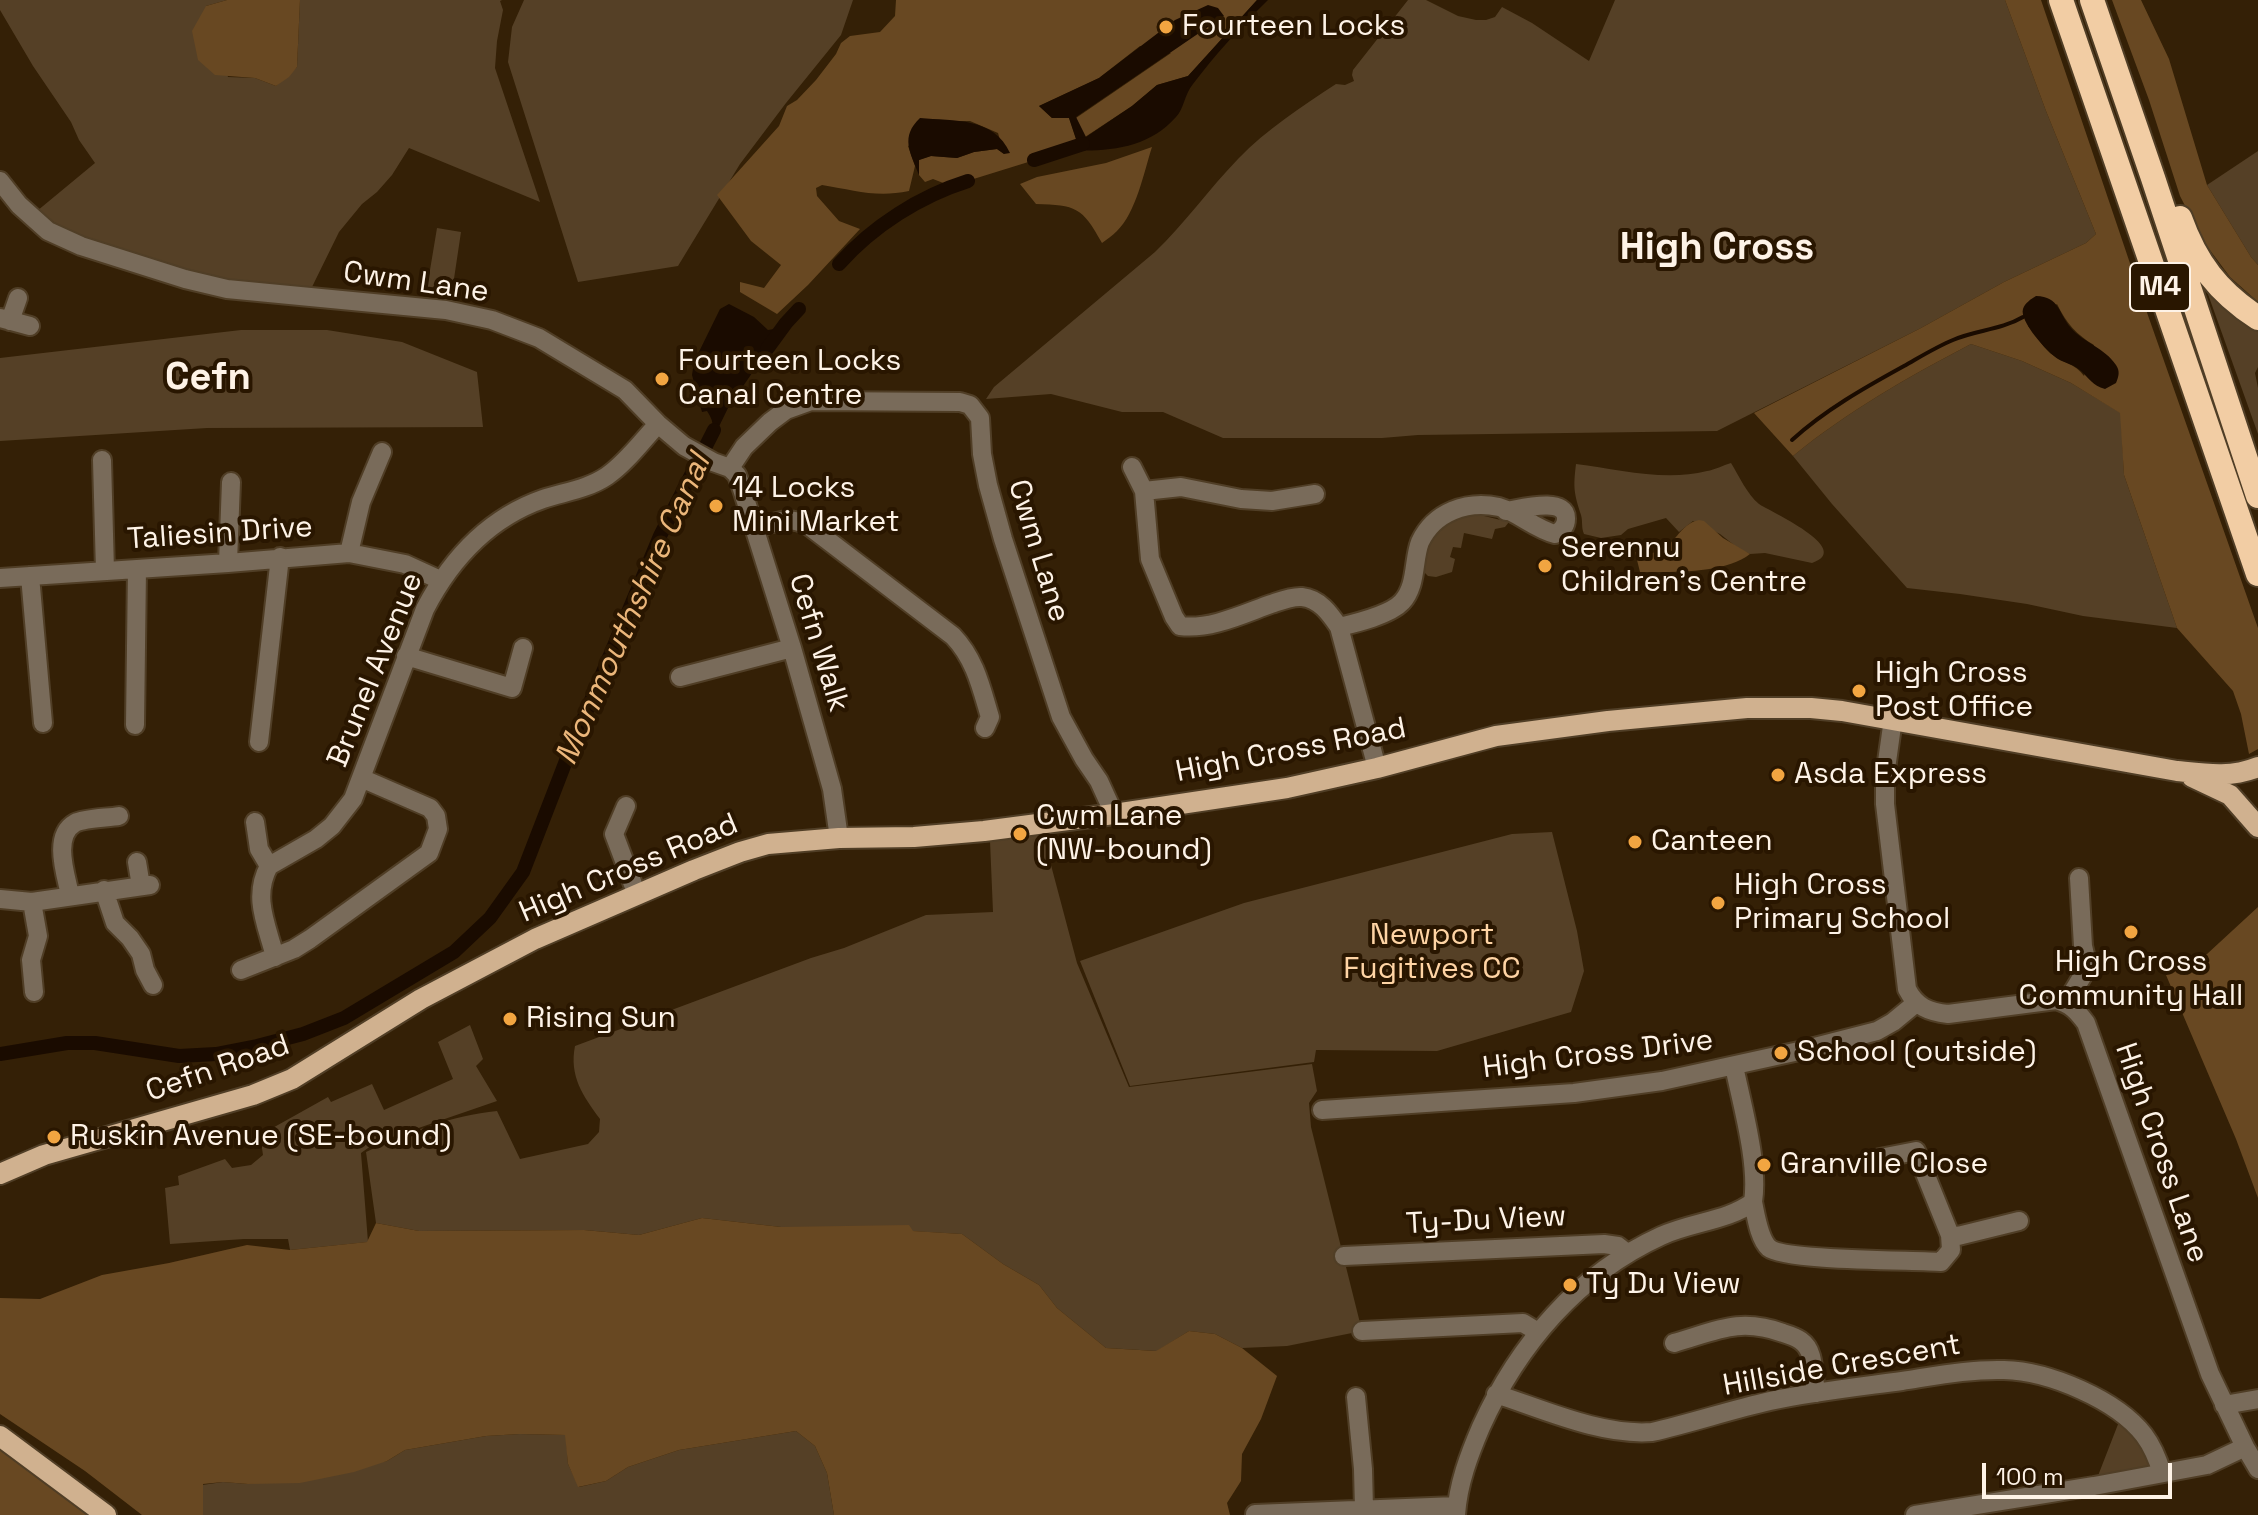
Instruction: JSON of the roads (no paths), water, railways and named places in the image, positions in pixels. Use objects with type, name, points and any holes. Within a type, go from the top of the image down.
[{"type":"highway","name":"M4","points":[[2061,0],[2258,574]]},
{"type":"highway","name":"M4","points":[[2092,0],[2258,496]]},
{"type":"highway","points":[[2099,0],[2183,227],[2212,280],[2258,318]]},
{"type":"main road","name":"High Cross Road","points":[[484,965],[535,939],[728,856],[768,844],[984,831],[1114,814],[1287,788],[1496,736],[1655,715],[1780,707],[1842,711],[2177,771]]},
{"type":"main road","points":[[2177,771],[2223,776],[2245,773],[2258,767]]},
{"type":"main road","points":[[2177,771],[2230,795],[2258,827]]},
{"type":"main road","name":"Cefn Road","points":[[0,1174],[44,1155],[253,1095],[292,1079],[421,999],[484,965]]},
{"type":"main road","name":"Cefn Road","points":[[0,1161],[22,1154],[44,1155]]},
{"type":"main road","points":[[0,1436],[106,1515]]},
{"type":"street","name":"Cwm Lane","points":[[0,181],[19,205],[48,231],[81,246],[185,279],[227,289],[446,310],[492,320],[539,338],[625,390],[684,446],[730,468],[744,447],[770,422],[786,410],[811,401],[960,402],[970,405],[980,418],[988,485],[1051,690],[1069,734],[1099,781],[1114,814]]},
{"type":"street","points":[[18,298],[5,320],[30,326]]},
{"type":"street","name":"Brunel Avenue","points":[[269,866],[316,839],[332,826],[353,799],[425,609],[440,580],[461,553],[501,520],[541,500],[576,490],[606,476],[658,424]]},
{"type":"street","points":[[349,553],[361,502],[382,452]]},
{"type":"street","points":[[102,460],[105,571]]},
{"type":"street","points":[[1132,467],[1144,491],[1150,559],[1180,626],[1206,625],[1301,597],[1317,602],[1329,612],[1339,627],[1377,768]]},
{"type":"street","name":"Cefn Walk","points":[[730,468],[737,475],[792,648],[832,789],[839,838]]},
{"type":"street","points":[[228,563],[231,482]]},
{"type":"street","points":[[1144,491],[1181,487],[1241,499],[1272,501],[1315,494]]},
{"type":"street","points":[[1339,627],[1388,611],[1402,602],[1409,590],[1420,543],[1435,520],[1449,511],[1470,505],[1498,507],[1506,511]]},
{"type":"street","points":[[754,529],[797,519],[953,636],[966,649],[976,673],[990,717],[985,728]]},
{"type":"street","name":"Taliesin Drive","points":[[0,578],[349,553],[405,564],[440,580]]},
{"type":"street","points":[[259,742],[280,557]]},
{"type":"street","points":[[135,725],[137,569]]},
{"type":"street","points":[[30,576],[43,723]]},
{"type":"street","points":[[406,656],[512,688],[523,648]]},
{"type":"street","points":[[680,677],[792,648]]},
{"type":"street","points":[[1893,719],[1885,776],[1885,804],[1902,964],[1907,989],[1916,1003],[1935,1013],[1948,1014],[2032,1002],[2056,1000],[2066,1003],[2088,967],[2083,946],[2079,878]]},
{"type":"street","points":[[241,970],[310,939],[429,853],[438,829],[436,816],[430,808],[361,778]]},
{"type":"street","points":[[626,806],[614,834],[637,895]]},
{"type":"street","points":[[70,895],[62,850],[65,833],[75,823],[119,816]]},
{"type":"street","points":[[255,822],[259,849],[269,866],[261,880],[259,896],[275,957]]},
{"type":"street","points":[[0,899],[32,902],[145,885],[137,862]]},
{"type":"street","points":[[104,890],[115,923],[141,954],[153,985]]},
{"type":"street","points":[[32,902],[38,936],[31,960],[34,992]]},
{"type":"street","name":"High Cross Drive","points":[[1322,1110],[1574,1093],[1662,1081],[1877,1031],[1916,1003]]},
{"type":"street","name":"High Cross Lane","points":[[2066,1003],[2086,1023],[2188,1317],[2224,1405],[2258,1469]]},
{"type":"street","points":[[1734,1066],[1752,1167],[1753,1202],[1767,1247],[1791,1255],[1941,1262],[1951,1250],[1950,1235],[1916,1151],[1880,1158]]},
{"type":"street","points":[[1255,1514],[1364,1509],[1456,1510],[1462,1477],[1472,1448],[1496,1394],[1538,1332],[1575,1293],[1627,1253],[1663,1235],[1742,1211],[1753,1202]]},
{"type":"street","points":[[1950,1235],[1958,1236],[2019,1221]]},
{"type":"street","name":"Ty-Du View","points":[[1344,1256],[1604,1244],[1618,1246],[1627,1253]]},
{"type":"street","points":[[1362,1331],[1523,1323],[1538,1332]]},
{"type":"street","points":[[1674,1343],[1738,1324],[1761,1325],[1781,1332],[1800,1339],[1806,1346],[1811,1356],[1816,1393]]},
{"type":"street","name":"Hillside Crescent","points":[[1496,1394],[1589,1424],[1635,1434],[1816,1393],[1962,1372],[2004,1370],[2043,1376],[2099,1400],[2122,1414],[2143,1434],[2157,1456],[2162,1473]]},
{"type":"street","points":[[1356,1397],[1364,1509]]},
{"type":"street","points":[[2224,1405],[2258,1399]]},
{"type":"street","points":[[1915,1515],[2207,1465],[2245,1447]]},
{"type":"waterway","name":"Monmouthshire Canal","points":[[1034,160],[1083,144]]},
{"type":"waterway","name":"Monmouthshire Canal","points":[[839,264],[867,237],[898,214],[932,195],[968,181]]},
{"type":"waterway","name":"Monmouthshire Canal","points":[[767,349],[799,309]]},
{"type":"waterway","points":[[1792,440],[1845,400],[1934,349],[2023,317]]},
{"type":"waterway","name":"Monmouthshire Canal","points":[[0,1054],[67,1043],[95,1043],[179,1056],[216,1054],[257,1046],[303,1034],[344,1018],[454,952],[490,918],[523,872],[660,536],[714,430]]},
{"type":"place","name":"Fourteen Locks","points":[[1166,27]]},
{"type":"place","name":"Fourteen Locks Canal Centre","points":[[662,379]]},
{"type":"place","name":"14 Locks Mini Market","points":[[716,506]]},
{"type":"place","name":"Serennu Children's Centre","points":[[1545,566]]},
{"type":"place","name":"High Cross Post Office","points":[[1859,691]]},
{"type":"place","name":"Asda Express","points":[[1778,775]]},
{"type":"place","name":"Cwm Lane (NW-bound)","points":[[1020,834]]},
{"type":"place","name":"Canteen","points":[[1635,842]]},
{"type":"place","name":"High Cross Primary School","points":[[1718,903]]},
{"type":"place","name":"High Cross Community Hall","points":[[2131,932]]},
{"type":"place","name":"Rising Sun","points":[[510,1019]]},
{"type":"place","name":"School (outside)","points":[[1781,1053]]},
{"type":"place","name":"Ruskin Avenue (SE-bound)","points":[[54,1137]]},
{"type":"place","name":"Granville Close","points":[[1764,1165]]},
{"type":"place","name":"Ty Du View","points":[[1570,1285]]},
{"type":"district","name":"High Cross","points":[[1717,249]]},
{"type":"district","name":"Cefn","points":[[208,379]]},
{"type":"park label","name":"Newport Fugitives CC","points":[[1432,953]]}]
